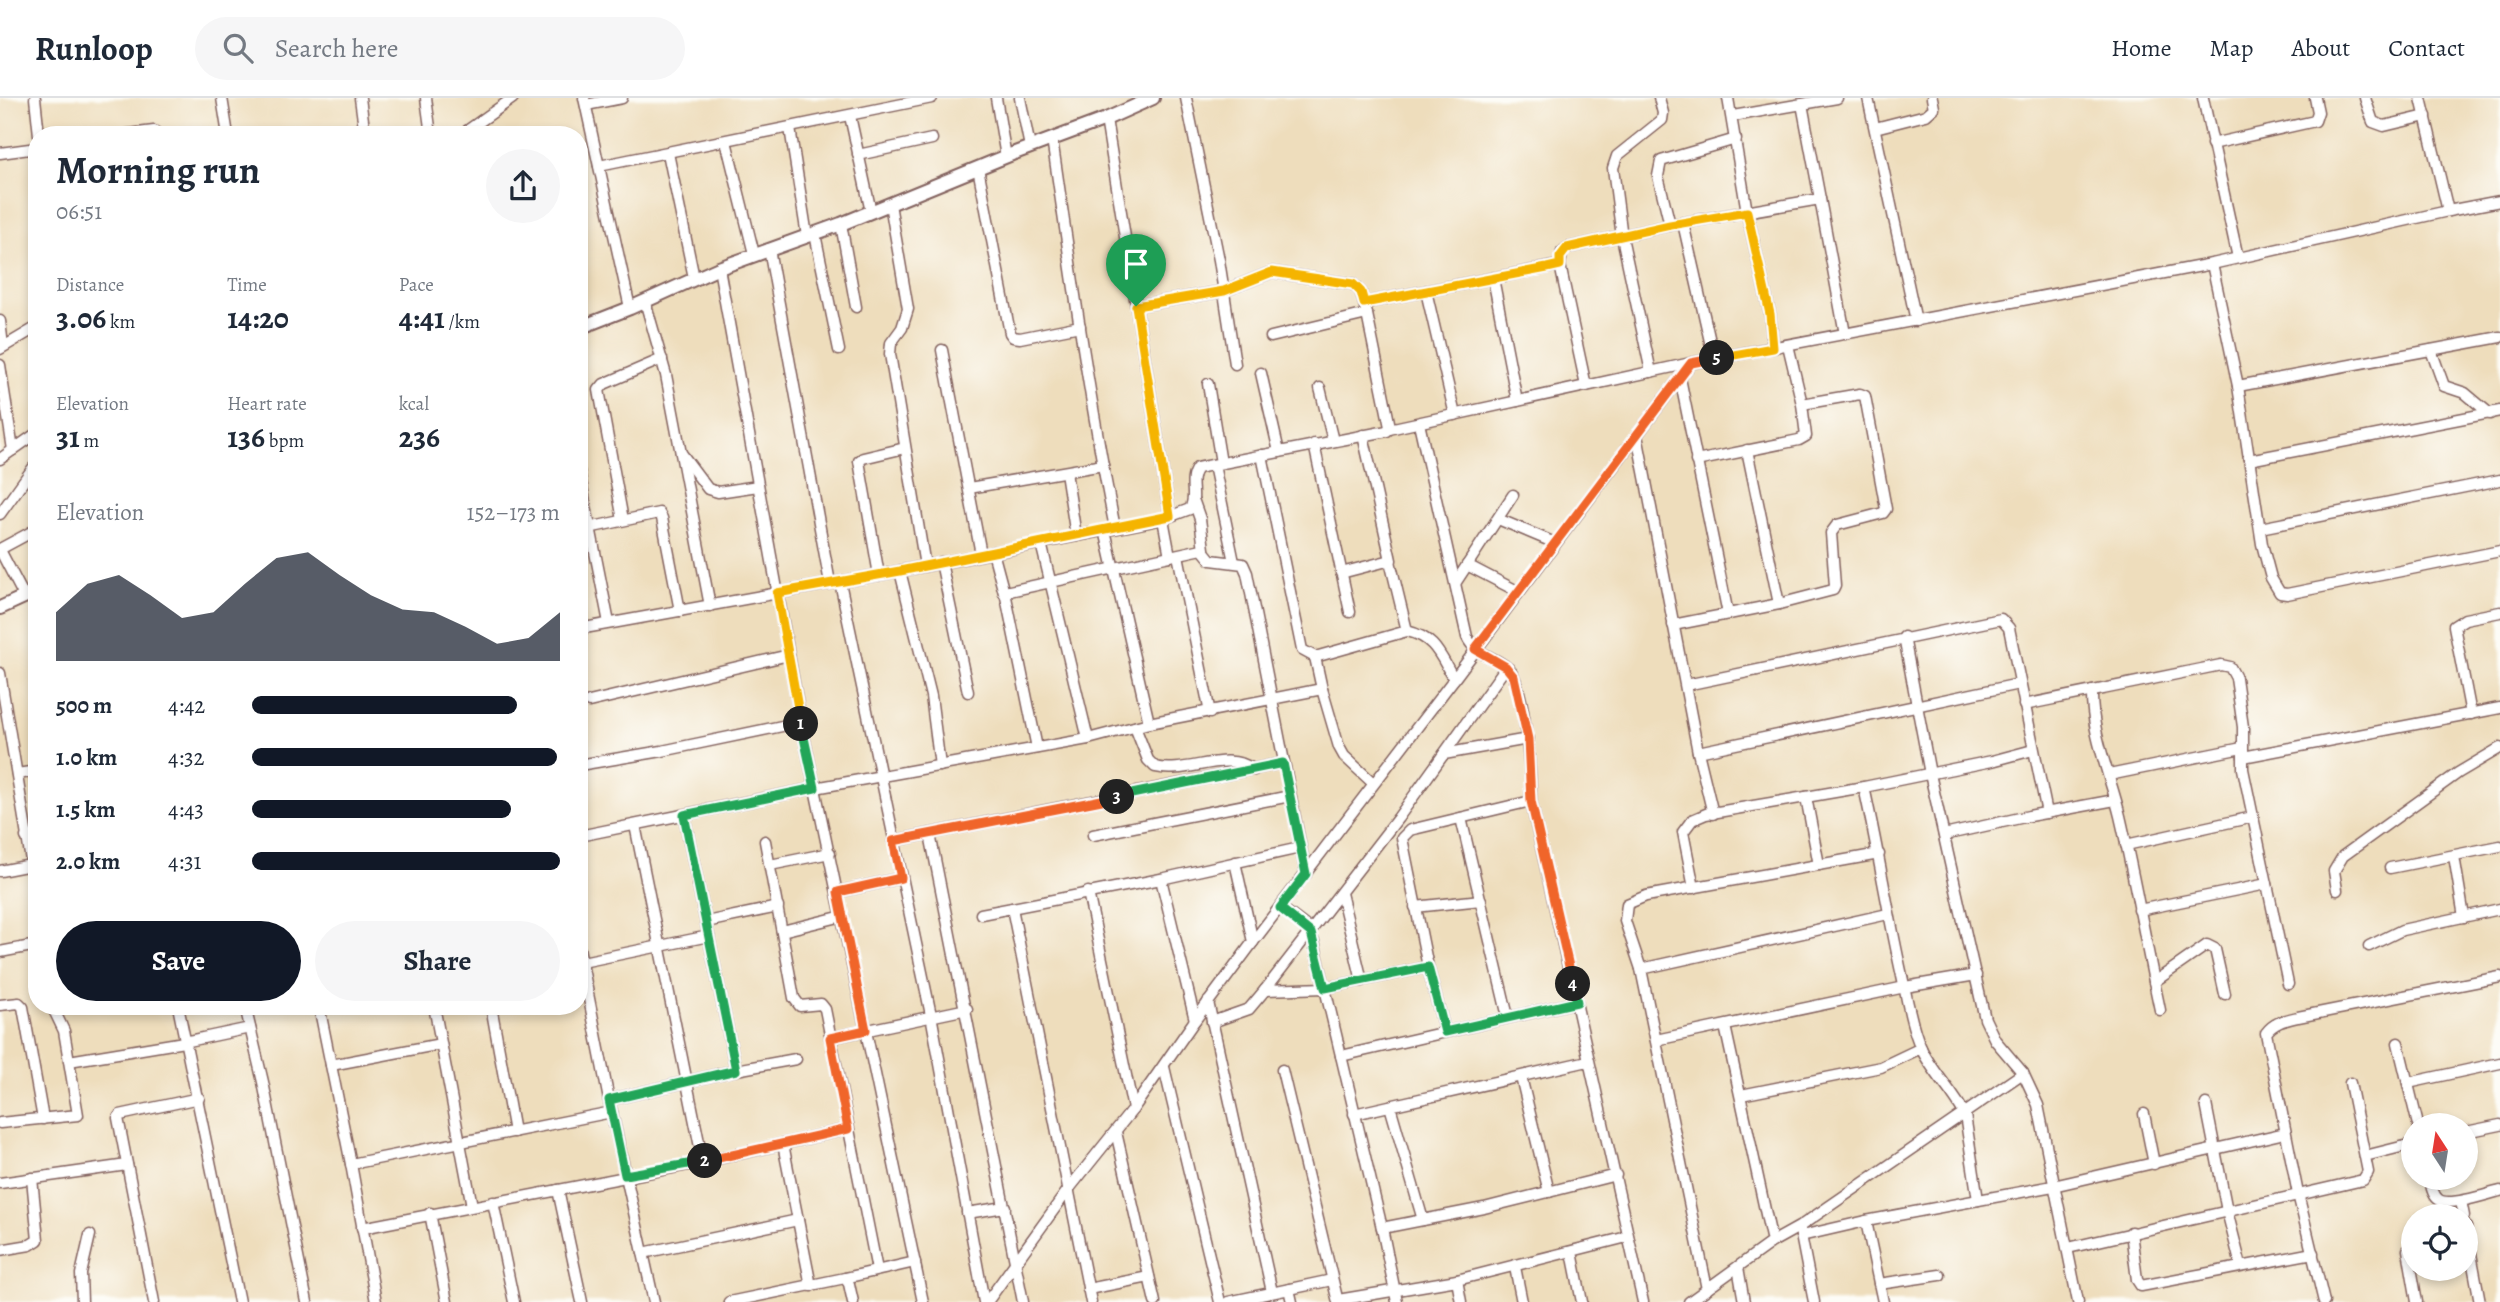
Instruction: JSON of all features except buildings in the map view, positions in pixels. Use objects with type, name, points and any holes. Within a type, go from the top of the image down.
[{"type":"street","points":[[35,98],[39,126]]},
{"type":"street","points":[[222,98],[227,126]]},
{"type":"street","points":[[360,98],[364,126]]},
{"type":"street","points":[[425,98],[430,126]]},
{"type":"street","points":[[471,126],[498,101],[513,98]]},
{"type":"street","points":[[622,98],[585,102],[630,308]]},
{"type":"street","points":[[599,166],[932,98]]},
{"type":"street","points":[[996,98],[1006,156]]},
{"type":"street","points":[[1020,98],[1030,147]]},
{"type":"street","points":[[588,324],[694,278],[841,224],[1153,98]]},
{"type":"street","points":[[1186,98],[1224,291],[1235,364]]},
{"type":"street","points":[[1651,372],[1622,237],[1614,160],[1662,120],[1660,98]]},
{"type":"street","points":[[1728,98],[1747,212],[1770,314],[1773,348]]},
{"type":"street","points":[[1732,116],[1837,98]]},
{"type":"street","points":[[1868,98],[1916,321]]},
{"type":"street","points":[[1875,128],[1927,115],[1934,108],[1932,98]]},
{"type":"street","points":[[2203,98],[2238,258]]},
{"type":"street","points":[[2213,144],[2315,121],[2318,112],[2315,98]]},
{"type":"street","points":[[2365,98],[2370,117],[2378,124],[2426,116]]},
{"type":"street","points":[[2421,98],[2448,211]]},
{"type":"street","points":[[1802,104],[1845,334]]},
{"type":"street","points":[[850,116],[871,212]]},
{"type":"street","points":[[1106,119],[1166,518],[1210,713]]},
{"type":"street","points":[[790,128],[811,235],[839,350]]},
{"type":"street","points":[[858,155],[932,139]]},
{"type":"street","points":[[1052,139],[1103,465],[1115,568],[1149,723]]},
{"type":"street","points":[[1670,225],[1658,176],[1661,161],[1736,139]]},
{"type":"street","points":[[726,141],[754,254]]},
{"type":"street","points":[[0,153],[28,149]]},
{"type":"street","points":[[668,153],[694,278]]},
{"type":"street","points":[[978,168],[1013,337],[1020,338],[1080,326]]},
{"type":"street","points":[[1586,386],[1560,265],[1560,257],[1567,248],[1670,225],[1820,199]]},
{"type":"street","points":[[1306,874],[1246,567],[1234,562],[1211,560],[1203,549],[1192,484],[1197,468],[1363,435],[1691,363],[2212,264],[2500,201]]},
{"type":"street","points":[[890,204],[908,309],[902,328],[891,343],[890,354],[925,566]]},
{"type":"street","points":[[1683,223],[1714,359]]},
{"type":"street","points":[[841,224],[856,307]]},
{"type":"street","points":[[769,249],[835,582],[931,1016],[985,1302]]},
{"type":"street","points":[[2212,264],[2238,386],[2260,528],[2272,578],[2280,593],[2287,594],[2500,551]]},
{"type":"street","points":[[1364,303],[1560,265]]},
{"type":"street","points":[[719,268],[801,722],[923,1302]]},
{"type":"street","points":[[1136,306],[1224,291],[1272,272],[1353,284],[1361,292],[1367,314],[1390,423],[1389,429]]},
{"type":"street","points":[[1493,278],[1517,401]]},
{"type":"street","points":[[1426,291],[1455,415]]},
{"type":"street","points":[[645,301],[662,359],[710,606]]},
{"type":"street","points":[[1271,337],[1367,314]]},
{"type":"street","points":[[0,321],[2,348],[28,332]]},
{"type":"street","points":[[2238,386],[2500,337]]},
{"type":"street","points":[[1696,461],[1804,438],[1806,430],[1802,404],[1788,345]]},
{"type":"street","points":[[942,350],[981,554]]},
{"type":"street","points":[[2431,350],[2441,382],[2445,386],[2465,393],[2495,412]]},
{"type":"street","points":[[623,520],[599,390],[604,384],[662,359]]},
{"type":"street","points":[[985,1302],[1068,1190],[1116,1132],[1208,1002],[1691,363]]},
{"type":"street","points":[[0,365],[13,450]]},
{"type":"street","points":[[1261,373],[1279,452]]},
{"type":"street","points":[[1680,378],[1728,614]]},
{"type":"street","points":[[1208,384],[1217,464],[1234,562]]},
{"type":"street","points":[[1320,388],[1333,441]]},
{"type":"street","points":[[1673,625],[1779,604],[1833,590],[1833,528],[1883,513],[1886,509],[1865,396],[1860,394],[1802,404]]},
{"type":"street","points":[[2249,460],[2495,412]]},
{"type":"street","points":[[1419,423],[1466,637],[1475,649],[1506,667],[1514,677],[1528,739],[1531,801],[1643,1302]]},
{"type":"street","points":[[1363,435],[1407,631]]},
{"type":"street","points":[[1637,435],[1698,752],[1713,814]]},
{"type":"street","points":[[0,459],[28,439]]},
{"type":"street","points":[[1314,444],[1350,612]]},
{"type":"street","points":[[879,575],[859,461],[905,449]]},
{"type":"street","points":[[1747,450],[1779,604]]},
{"type":"street","points":[[681,452],[708,489],[718,492],[758,486]]},
{"type":"street","points":[[1262,455],[1303,650],[1315,657],[1407,631],[1430,640],[1454,679]]},
{"type":"street","points":[[969,488],[1103,465]]},
{"type":"street","points":[[1066,472],[1076,536]]},
{"type":"street","points":[[0,514],[28,475]]},
{"type":"street","points":[[2260,528],[2500,480]]},
{"type":"street","points":[[1456,582],[1513,495]]},
{"type":"street","points":[[588,627],[879,575],[1166,518],[1187,511],[1194,502]]},
{"type":"street","points":[[588,513],[609,623]]},
{"type":"street","points":[[588,528],[654,513],[660,515],[680,611]]},
{"type":"street","points":[[1497,519],[1555,543]]},
{"type":"street","points":[[24,596],[0,549],[28,534]]},
{"type":"street","points":[[1041,543],[1088,739]]},
{"type":"street","points":[[1004,593],[1203,549]]},
{"type":"street","points":[[993,552],[1037,748]]},
{"type":"street","points":[[1341,573],[1390,561]]},
{"type":"street","points":[[941,562],[968,692]]},
{"type":"street","points":[[1467,565],[1519,592]]},
{"type":"street","points":[[900,571],[930,696],[940,766]]},
{"type":"street","points":[[0,608],[28,594]]},
{"type":"street","points":[[2471,714],[2454,626],[2465,619],[2500,612]]},
{"type":"street","points":[[1686,685],[1904,637],[2001,619],[2009,628],[2047,813]]},
{"type":"street","points":[[1904,637],[1930,774],[1990,1030],[1995,1040],[2023,1073],[2038,1105],[2078,1302]]},
{"type":"street","points":[[589,702],[789,655]]},
{"type":"street","points":[[1315,657],[1339,747],[1344,756],[1373,783]]},
{"type":"street","points":[[2024,705],[2226,665],[2233,671],[2244,735],[2242,753],[2253,817],[2288,984]]},
{"type":"street","points":[[1212,1022],[1249,1009],[1265,990],[1341,893],[1506,667]]},
{"type":"street","points":[[0,673],[28,848]]},
{"type":"street","points":[[1698,752],[2019,684]]},
{"type":"street","points":[[588,833],[815,788],[1088,739],[1149,723],[1322,689]]},
{"type":"street","points":[[2092,691],[2094,714],[2126,845],[2160,1010]]},
{"type":"street","points":[[2109,775],[2500,708]]},
{"type":"street","points":[[588,763],[801,722]]},
{"type":"street","points":[[1135,727],[1148,760],[1155,767],[1181,770],[1232,760],[1240,761],[1254,769]]},
{"type":"street","points":[[1444,754],[1528,739]]},
{"type":"street","points":[[2337,890],[2334,871],[2343,856],[2458,773],[2500,748]]},
{"type":"street","points":[[1694,888],[1683,832],[1692,820],[1930,774],[2033,750]]},
{"type":"street","points":[[893,841],[1283,763]]},
{"type":"street","points":[[17,774],[28,772]]},
{"type":"street","points":[[1864,787],[1879,854],[1888,914],[1921,1048],[1959,1102],[1965,1115],[1978,1200]]},
{"type":"street","points":[[1093,835],[1290,796]]},
{"type":"street","points":[[1806,797],[1819,865]]},
{"type":"street","points":[[1944,835],[2115,800]]},
{"type":"street","points":[[1445,1032],[1428,967],[1402,838],[1410,830],[1531,801]]},
{"type":"street","points":[[684,815],[736,1070]]},
{"type":"street","points":[[2126,845],[2253,817]]},
{"type":"street","points":[[1461,818],[1508,1017]]},
{"type":"street","points":[[635,825],[703,1162]]},
{"type":"street","points":[[930,834],[1024,1302]]},
{"type":"street","points":[[765,841],[796,1003],[800,1006],[824,1006],[877,1270]]},
{"type":"street","points":[[2390,868],[2500,846]]},
{"type":"street","points":[[981,915],[1300,848]]},
{"type":"street","points":[[769,865],[830,853]]},
{"type":"street","points":[[1707,1289],[1641,969],[1625,921],[1627,904],[1646,896],[1879,854]]},
{"type":"street","points":[[2454,856],[2464,917]]},
{"type":"street","points":[[1235,862],[1253,942]]},
{"type":"street","points":[[0,871],[28,866]]},
{"type":"street","points":[[838,892],[901,878]]},
{"type":"street","points":[[1161,878],[1195,1020]]},
{"type":"street","points":[[2139,910],[2267,884]]},
{"type":"street","points":[[1088,892],[1133,1109]]},
{"type":"street","points":[[1341,893],[1362,981]]},
{"type":"street","points":[[1415,907],[1481,900]]},
{"type":"street","points":[[706,922],[778,908]]},
{"type":"street","points":[[1012,908],[1091,1302]]},
{"type":"street","points":[[1280,908],[1311,933],[1382,1228],[1397,1302]]},
{"type":"street","points":[[2369,946],[2402,930],[2500,909]]},
{"type":"street","points":[[1641,969],[1888,914]]},
{"type":"street","points":[[782,931],[843,916]]},
{"type":"street","points":[[588,961],[709,936]]},
{"type":"street","points":[[2154,982],[2207,945],[2215,949],[2225,993]]},
{"type":"street","points":[[0,952],[28,947]]},
{"type":"street","points":[[1265,990],[1325,988],[1428,967]]},
{"type":"street","points":[[1656,1040],[1905,987],[1976,975]]},
{"type":"street","points":[[2310,1302],[2324,1301],[2298,1194],[2266,1033],[2270,1027],[2282,1020],[2500,977]]},
{"type":"street","points":[[588,993],[654,1302]]},
{"type":"street","points":[[1208,1002],[1272,1292]]},
{"type":"street","points":[[1341,1056],[1577,1002]]},
{"type":"street","points":[[0,1005],[19,1003],[23,1007],[43,1119]]},
{"type":"street","points":[[830,1038],[967,1009]]},
{"type":"street","points":[[0,1123],[78,1115],[64,1031],[56,1015]]},
{"type":"street","points":[[180,1015],[199,1098],[239,1302]]},
{"type":"street","points":[[247,1015],[307,1302]]},
{"type":"street","points":[[321,1015],[376,1302]]},
{"type":"street","points":[[436,1015],[472,1206]]},
{"type":"street","points":[[493,1015],[514,1132]]},
{"type":"street","points":[[1725,1026],[1772,1242]]},
{"type":"street","points":[[69,1061],[250,1028]]},
{"type":"street","points":[[331,1065],[441,1044]]},
{"type":"street","points":[[2398,1044],[2415,1113]]},
{"type":"street","points":[[1741,1095],[1873,1069],[1921,1048]]},
{"type":"street","points":[[609,1100],[736,1070],[796,1059]]},
{"type":"street","points":[[1354,1114],[1588,1061]]},
{"type":"street","points":[[2408,1083],[2500,1063]]},
{"type":"street","points":[[1164,1067],[1220,1302]]},
{"type":"street","points":[[1282,1070],[1338,1301],[1457,1280],[1627,1237]]},
{"type":"street","points":[[1800,1232],[2023,1073]]},
{"type":"street","points":[[1521,1077],[1549,1192]]},
{"type":"street","points":[[2068,1248],[2363,1180],[2368,1172],[2350,1083]]},
{"type":"street","points":[[154,1302],[118,1116],[199,1098]]},
{"type":"street","points":[[2206,1104],[2241,1266]]},
{"type":"street","points":[[1390,1106],[1423,1220]]},
{"type":"street","points":[[351,1164],[612,1112]]},
{"type":"street","points":[[2144,1114],[2154,1164]]},
{"type":"street","points":[[2478,1130],[2500,1125]]},
{"type":"street","points":[[362,1228],[703,1162],[848,1129]]},
{"type":"street","points":[[1116,1132],[1155,1302]]},
{"type":"street","points":[[1689,1302],[1772,1242],[1800,1232],[2053,1186],[2285,1133]]},
{"type":"street","points":[[783,1144],[811,1286]]},
{"type":"street","points":[[2365,1156],[2401,1147]]},
{"type":"street","points":[[0,1183],[127,1165]]},
{"type":"street","points":[[1382,1228],[1616,1175]]},
{"type":"street","points":[[0,1250],[34,1244],[38,1240],[32,1178]]},
{"type":"street","points":[[558,1190],[582,1302]]},
{"type":"street","points":[[2434,1190],[2436,1198],[2449,1203],[2500,1191]]},
{"type":"street","points":[[493,1202],[514,1302]]},
{"type":"street","points":[[967,1213],[1004,1207]]},
{"type":"street","points":[[430,1213],[447,1302]]},
{"type":"street","points":[[643,1254],[798,1220]]},
{"type":"street","points":[[1866,1221],[1883,1302]]},
{"type":"street","points":[[1800,1232],[1814,1302]]},
{"type":"street","points":[[2131,1232],[2137,1280],[2141,1286],[2313,1253]]},
{"type":"street","points":[[82,1302],[81,1273],[90,1235]]},
{"type":"street","points":[[1572,1252],[1582,1302]]},
{"type":"street","points":[[729,1302],[915,1262]]},
{"type":"street","points":[[1515,1267],[1522,1302]]},
{"type":"street","points":[[1738,1268],[1744,1302]]},
{"type":"street","points":[[1879,1284],[1940,1275]]},
{"type":"street","points":[[1088,1289],[1149,1277]]},
{"type":"street","points":[[845,1278],[853,1302]]},
{"type":"street","points":[[1228,1302],[1332,1280]]},
{"type":"street","points":[[1457,1280],[1461,1302]]},
{"type":"street","points":[[2413,1281],[2417,1302]]},
{"type":"street","points":[[2476,1281],[2480,1302]]},
{"type":"street","points":[[1289,1289],[1292,1302]]},
{"type":"route","points":[[1747,212],[1770,314],[1773,348],[1691,363],[1475,649],[1506,667],[1514,677],[1528,739],[1531,801],[1577,1002],[1445,1032],[1428,967],[1325,988],[1311,933],[1280,908],[1306,874],[1283,763],[893,841],[901,878],[838,892],[866,1030],[830,1038],[848,1129],[703,1162],[625,1175],[609,1100],[736,1070],[684,815],[815,788],[777,593],[1170,516],[1136,306],[1224,291],[1272,272],[1353,284],[1361,292],[1364,303],[1560,265],[1562,252],[1567,248],[1670,225],[1747,212]]}]
